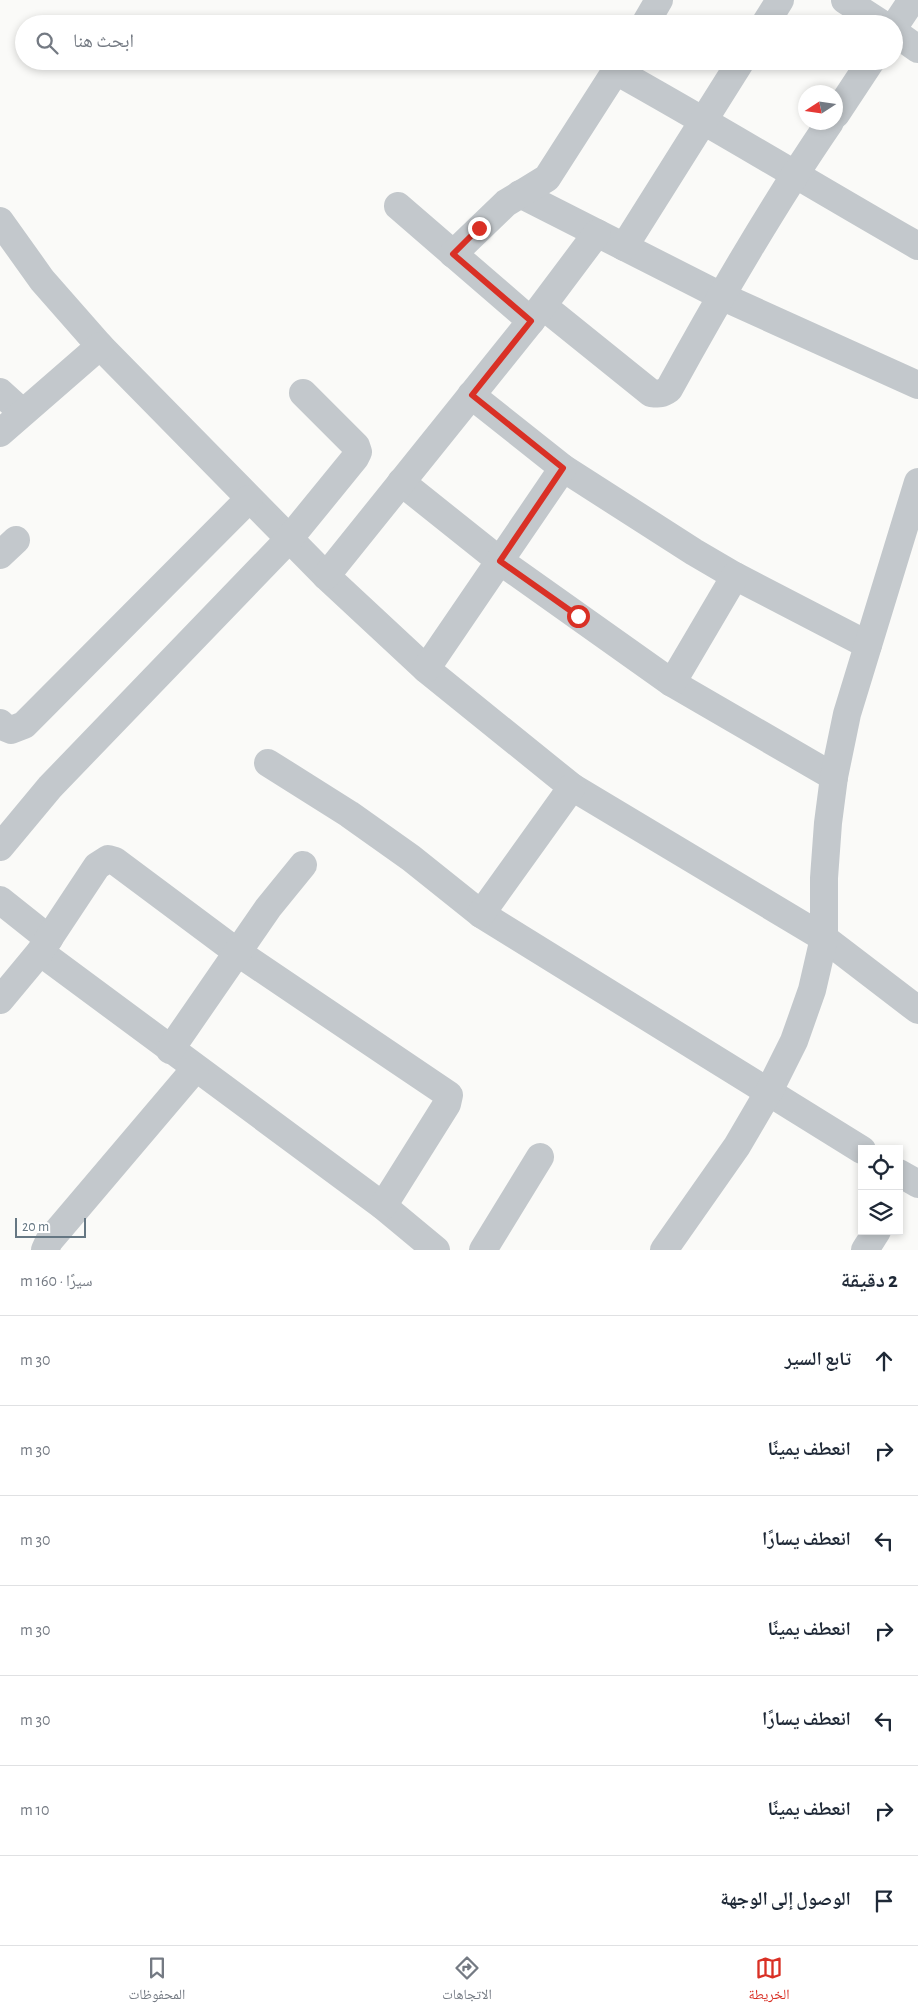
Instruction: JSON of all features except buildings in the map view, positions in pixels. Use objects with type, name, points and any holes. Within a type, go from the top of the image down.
[{"type":"street","points":[[650,15],[659,0]]},
{"type":"street","points":[[771,15],[780,0]]},
{"type":"street","points":[[845,0],[868,15]]},
{"type":"street","points":[[902,15],[912,0]]},
{"type":"street","points":[[903,38],[918,49]]},
{"type":"street","points":[[453,254],[506,203],[547,178],[616,70]]},
{"type":"street","points":[[625,70],[704,120],[918,246]]},
{"type":"street","points":[[624,247],[735,70]]},
{"type":"street","points":[[843,104],[866,70]]},
{"type":"street","points":[[398,206],[453,254],[651,392],[660,394],[669,389],[720,296],[794,174],[824,130]]},
{"type":"street","points":[[520,194],[720,296],[918,385]]},
{"type":"street","points":[[0,221],[42,280],[100,346],[326,576],[426,669],[572,787],[824,938],[918,1010]]},
{"type":"street","points":[[326,576],[537,313],[597,233]]},
{"type":"street","points":[[0,432],[100,346]]},
{"type":"street","points":[[0,392],[22,412]]},
{"type":"street","points":[[0,848],[50,787],[289,539],[355,458],[358,452],[356,446],[303,393]]},
{"type":"street","points":[[472,395],[563,468],[735,576],[868,646]]},
{"type":"street","points":[[426,669],[563,468]]},
{"type":"street","points":[[401,482],[500,561],[672,683],[834,778]]},
{"type":"street","points":[[674,1247],[768,1093],[794,1041],[812,990],[824,938],[824,878],[828,822],[834,778],[847,714],[918,482]]},
{"type":"street","points":[[0,723],[4,728],[11,730],[24,725],[249,499]]},
{"type":"street","points":[[672,683],[735,576]]},
{"type":"street","points":[[268,762],[411,858],[481,914],[858,1148]]},
{"type":"street","points":[[481,914],[572,787]]},
{"type":"street","points":[[0,1000],[44,946],[97,866],[108,860],[115,861],[237,952],[449,1095],[447,1104],[383,1206]]},
{"type":"street","points":[[170,1050],[268,908],[303,865]]},
{"type":"street","points":[[0,900],[44,946],[170,1050],[383,1206],[436,1250]]},
{"type":"street","points":[[45,1250],[49,1240],[196,1068]]},
{"type":"street","points":[[483,1250],[540,1157]]},
{"type":"street","points":[[865,1250],[874,1235]]},
{"type":"route","points":[[479,228],[453,254],[531,321],[472,395],[563,468],[500,561],[578,616]]}]
